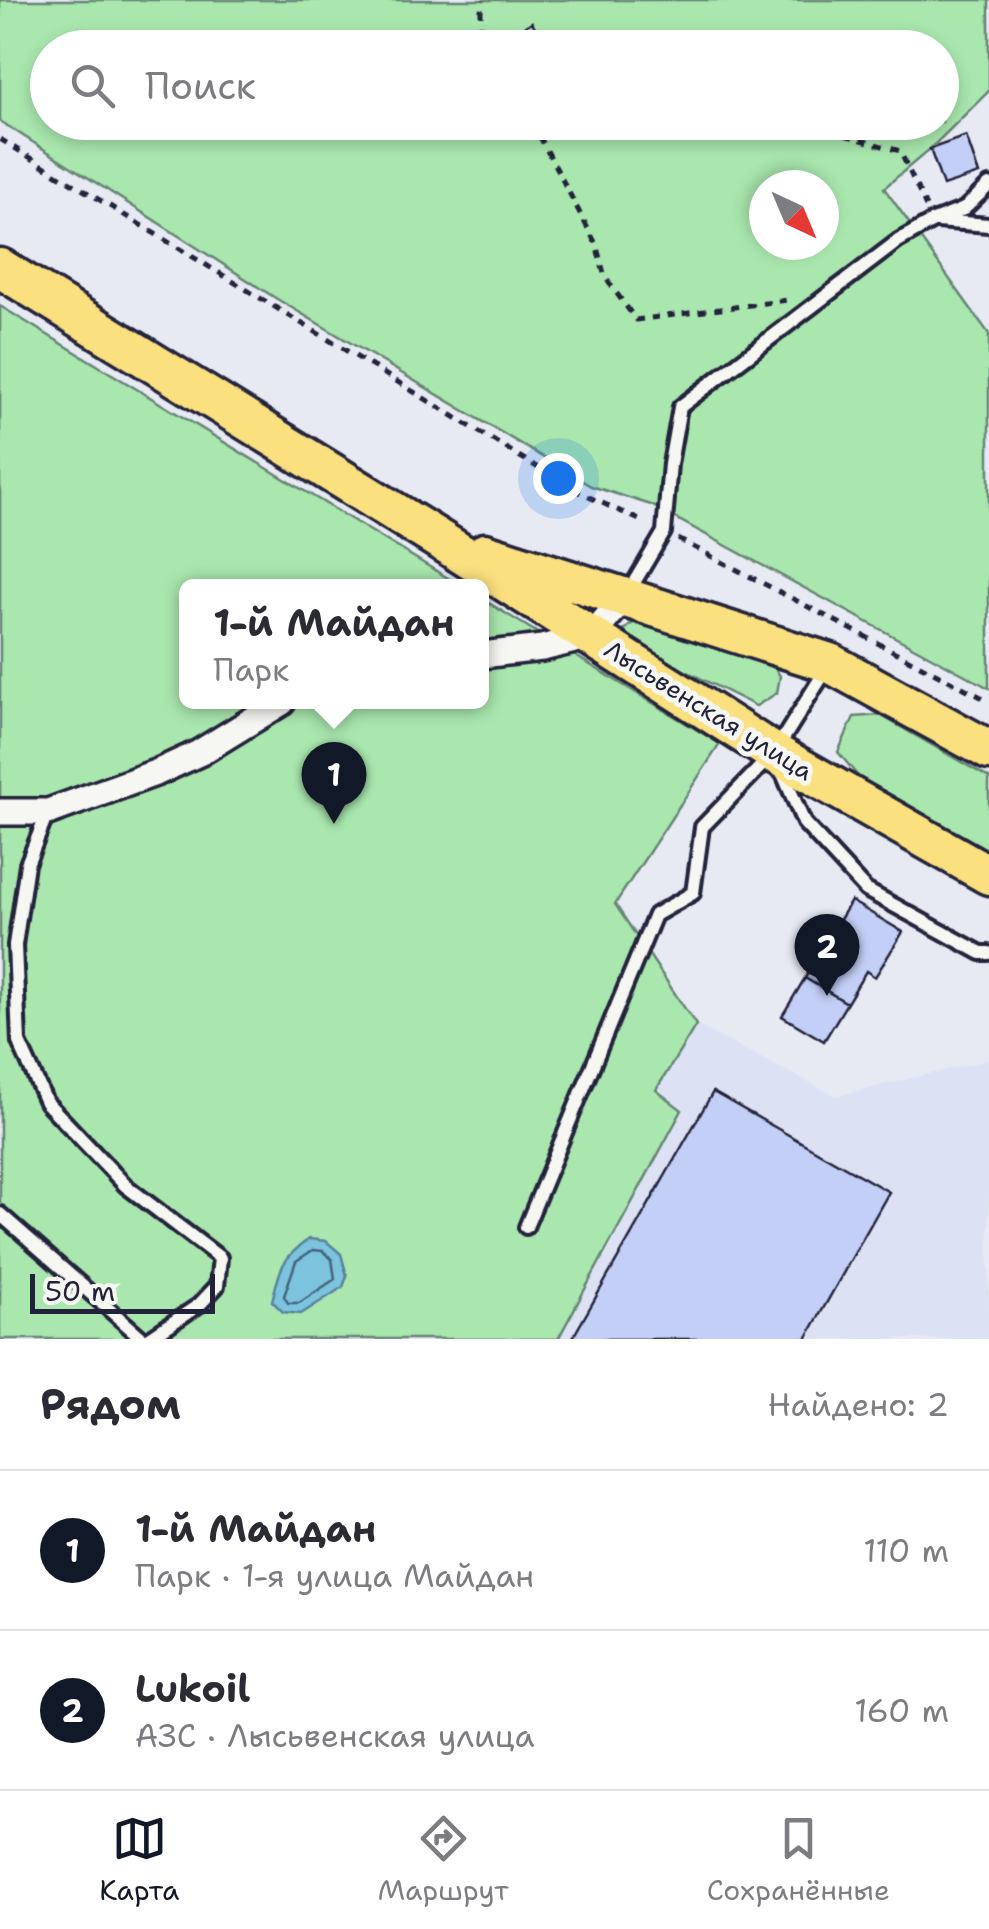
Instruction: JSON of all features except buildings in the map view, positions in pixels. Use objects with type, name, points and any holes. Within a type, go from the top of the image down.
[{"type":"main road","name":"Лысьвенская улица","points":[[0,268],[435,537],[774,754],[989,876]]},
{"type":"main road","name":"Лысьвенская улица","points":[[435,537],[830,663],[989,750]]},
{"type":"street","points":[[489,654],[542,648],[591,636],[625,598]]},
{"type":"street","points":[[0,812],[48,812],[158,772],[199,753],[271,709]]},
{"type":"lane","points":[[625,598],[664,532],[680,407],[898,241],[964,208],[989,185]]},
{"type":"lane","points":[[932,221],[989,224]]},
{"type":"lane","points":[[526,1227],[655,916],[693,893],[702,827],[774,754],[830,663]]},
{"type":"lane","points":[[774,754],[804,823],[866,890],[982,953],[989,953]]},
{"type":"lane","points":[[0,1214],[146,1339],[199,1305],[217,1286],[220,1258],[126,1186],[46,1102],[19,1042],[15,946],[27,864],[48,812]]},
{"type":"path","points":[[480,30],[484,0]]},
{"type":"path","points":[[0,139],[576,490],[989,702]]},
{"type":"path","points":[[541,140],[596,244],[605,277],[636,320],[826,294]]},
{"type":"path","points":[[862,140],[900,151],[932,221]]},
{"type":"shaded area","points":[[696,1025],[836,1096],[989,1060],[989,1339],[558,1339],[682,1111],[655,1090]]},
{"type":"green space","points":[[0,0],[989,0],[989,91],[959,120],[959,30],[30,30],[30,140],[939,140],[884,188],[989,334],[989,688],[651,505],[591,486],[277,299],[0,121]]},
{"type":"green space","points":[[0,306],[449,579],[179,579],[179,709],[489,709],[489,603],[720,744],[615,904],[696,1025],[656,1090],[682,1110],[558,1339],[0,1339]]},
{"type":"green space","points":[[639,618],[771,661],[780,676],[777,693],[756,706],[640,648],[623,631]]},
{"type":"green space","points":[[880,715],[989,778],[989,852],[862,781],[838,752],[854,717]]},
{"type":"water","points":[[309,1239],[326,1241],[341,1254],[347,1276],[343,1287],[301,1314],[283,1312],[272,1301],[280,1273],[287,1259]]},
{"type":"place","name":"1-й Майдан","points":[[334,824]]},
{"type":"place","name":"Lukoil","points":[[827,996]]}]
